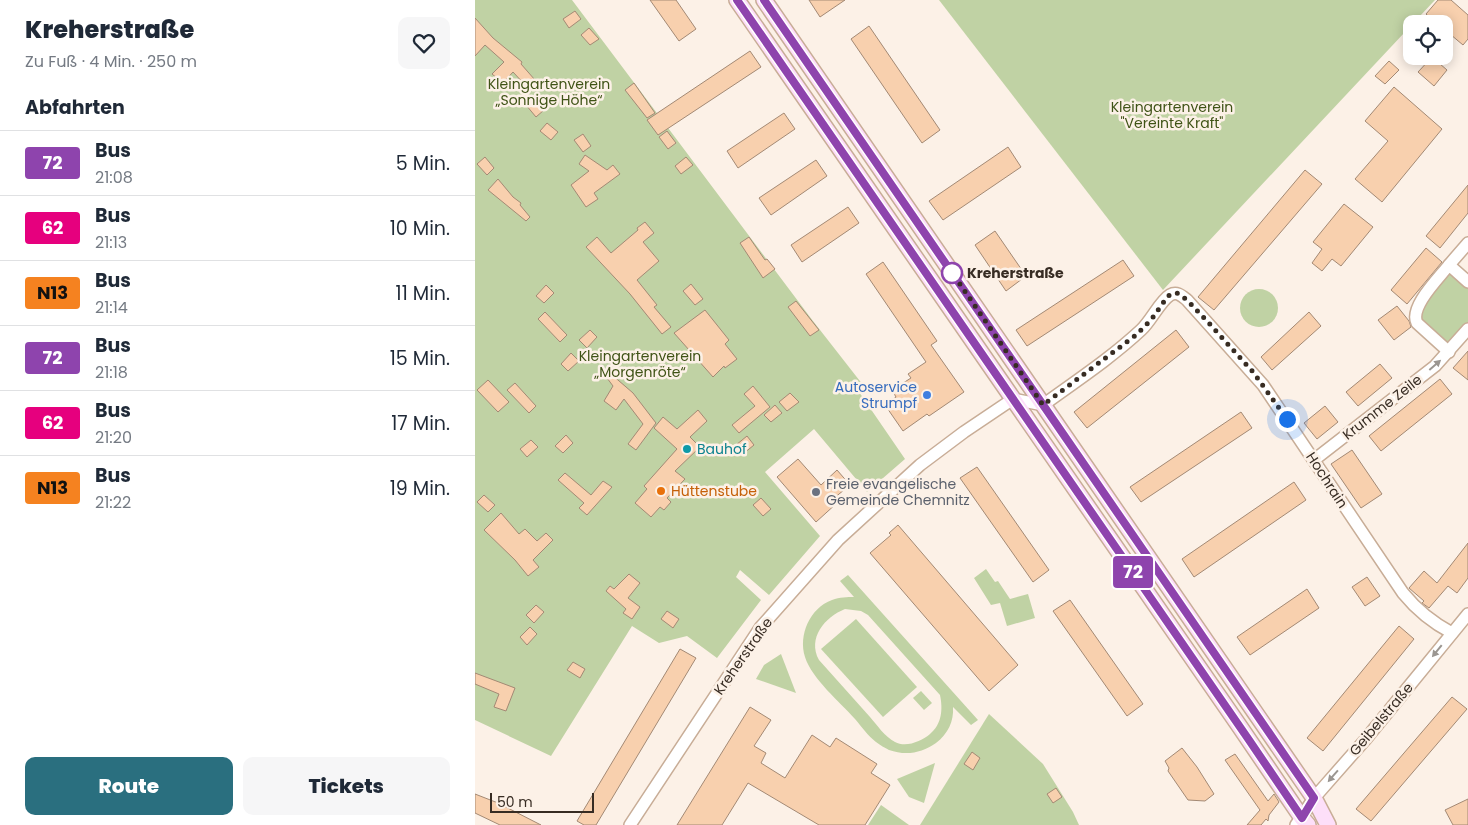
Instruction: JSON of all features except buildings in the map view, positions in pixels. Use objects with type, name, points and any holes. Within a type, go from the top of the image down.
[{"type":"street","points":[[737,0],[1013,399],[1302,823]]},
{"type":"street","points":[[764,0],[1314,798],[1328,825]]},
{"type":"street","points":[[818,118],[837,105]]},
{"type":"street","points":[[1449,352],[1423,329],[1414,318],[1415,312],[1418,305],[1449,265],[1468,244]]},
{"type":"street","points":[[1449,265],[1468,282]]},
{"type":"street","name":"Hochrain","points":[[1043,405],[1136,335],[1151,320],[1168,296],[1173,293],[1181,296],[1207,321],[1263,385],[1397,585],[1420,610],[1440,627],[1452,633]]},
{"type":"street","name":"Krumme Zeile","points":[[1314,460],[1435,366],[1468,329]]},
{"type":"street","points":[[1013,399],[1043,405]]},
{"type":"street","name":"Kreherstraße","points":[[630,825],[760,628],[838,540],[920,465],[1013,399]]},
{"type":"street","name":"Geibelstraße","points":[[1302,823],[1314,798],[1365,740],[1468,614]]},
{"type":"green space","name":"Kleingartenverein „Morgenröte“","points":[[475,0],[572,0],[863,385],[857,389],[905,459],[867,492],[814,429],[765,472],[820,536],[769,595],[740,570],[736,577],[761,600],[717,658],[687,636],[659,643],[632,626],[551,756],[475,720]]},
{"type":"green space","name":"Kleingartenverein \"Vereinte Kraft\"","points":[[939,0],[1435,0],[1421,15],[1403,15],[1403,34],[1163,290]]},
{"type":"green space","points":[[1448,272],[1468,286],[1468,325],[1453,344],[1444,345],[1417,314]]},
{"type":"green space","points":[[1259,289],[1266,290],[1272,295],[1277,301],[1277,315],[1272,321],[1266,326],[1259,327],[1252,326],[1246,321],[1241,315],[1240,308],[1241,301],[1246,295],[1252,290]]},
{"type":"green space","points":[[986,569],[995,582],[998,581],[1010,599],[1028,594],[1035,618],[1007,626],[1000,603],[991,605],[974,578]]},
{"type":"green space","points":[[848,575],[978,720],[971,725],[953,707],[951,722],[944,736],[931,746],[908,753],[889,750],[870,737],[814,674],[803,649],[803,640],[808,623],[818,609],[835,599],[854,597],[840,581]],"holes":[[[845,609],[861,611],[868,615],[940,695],[941,711],[939,721],[934,730],[923,739],[909,744],[899,744],[888,737],[819,660],[815,644],[820,629],[825,623]]]},
{"type":"green space","points":[[856,619],[917,687],[883,717],[821,649]]},
{"type":"green space","points":[[781,654],[796,693],[756,679],[764,665]]},
{"type":"green space","points":[[921,691],[932,703],[924,710],[913,698]]},
{"type":"green space","points":[[989,714],[1043,764],[1079,825],[920,825]]},
{"type":"green space","points":[[935,763],[924,803],[909,797],[897,779]]},
{"type":"green space","points":[[881,805],[909,825],[868,825]]},
{"type":"bus line","name":"72","points":[[737,0],[1302,818],[1314,798],[764,0]]},
{"type":"place","name":"Kreherstraße","points":[[952,273]]},
{"type":"place","name":"Autoservice Strumpf","points":[[927,395]]},
{"type":"place","name":"Bauhof","points":[[687,449]]},
{"type":"place","name":"Hüttenstube","points":[[661,491]]},
{"type":"place","name":"Freie evangelische Gemeinde Chemnitz","points":[[816,492]]},
{"type":"route","points":[[952,273],[951,271],[1043,405],[1136,335],[1151,320],[1164,300],[1173,293],[1177,293],[1187,300],[1253,372],[1287,419]]},
{"type":"park label","name":"Kleingartenverein „Sonnige Höhe“","points":[[549,92]]}]
